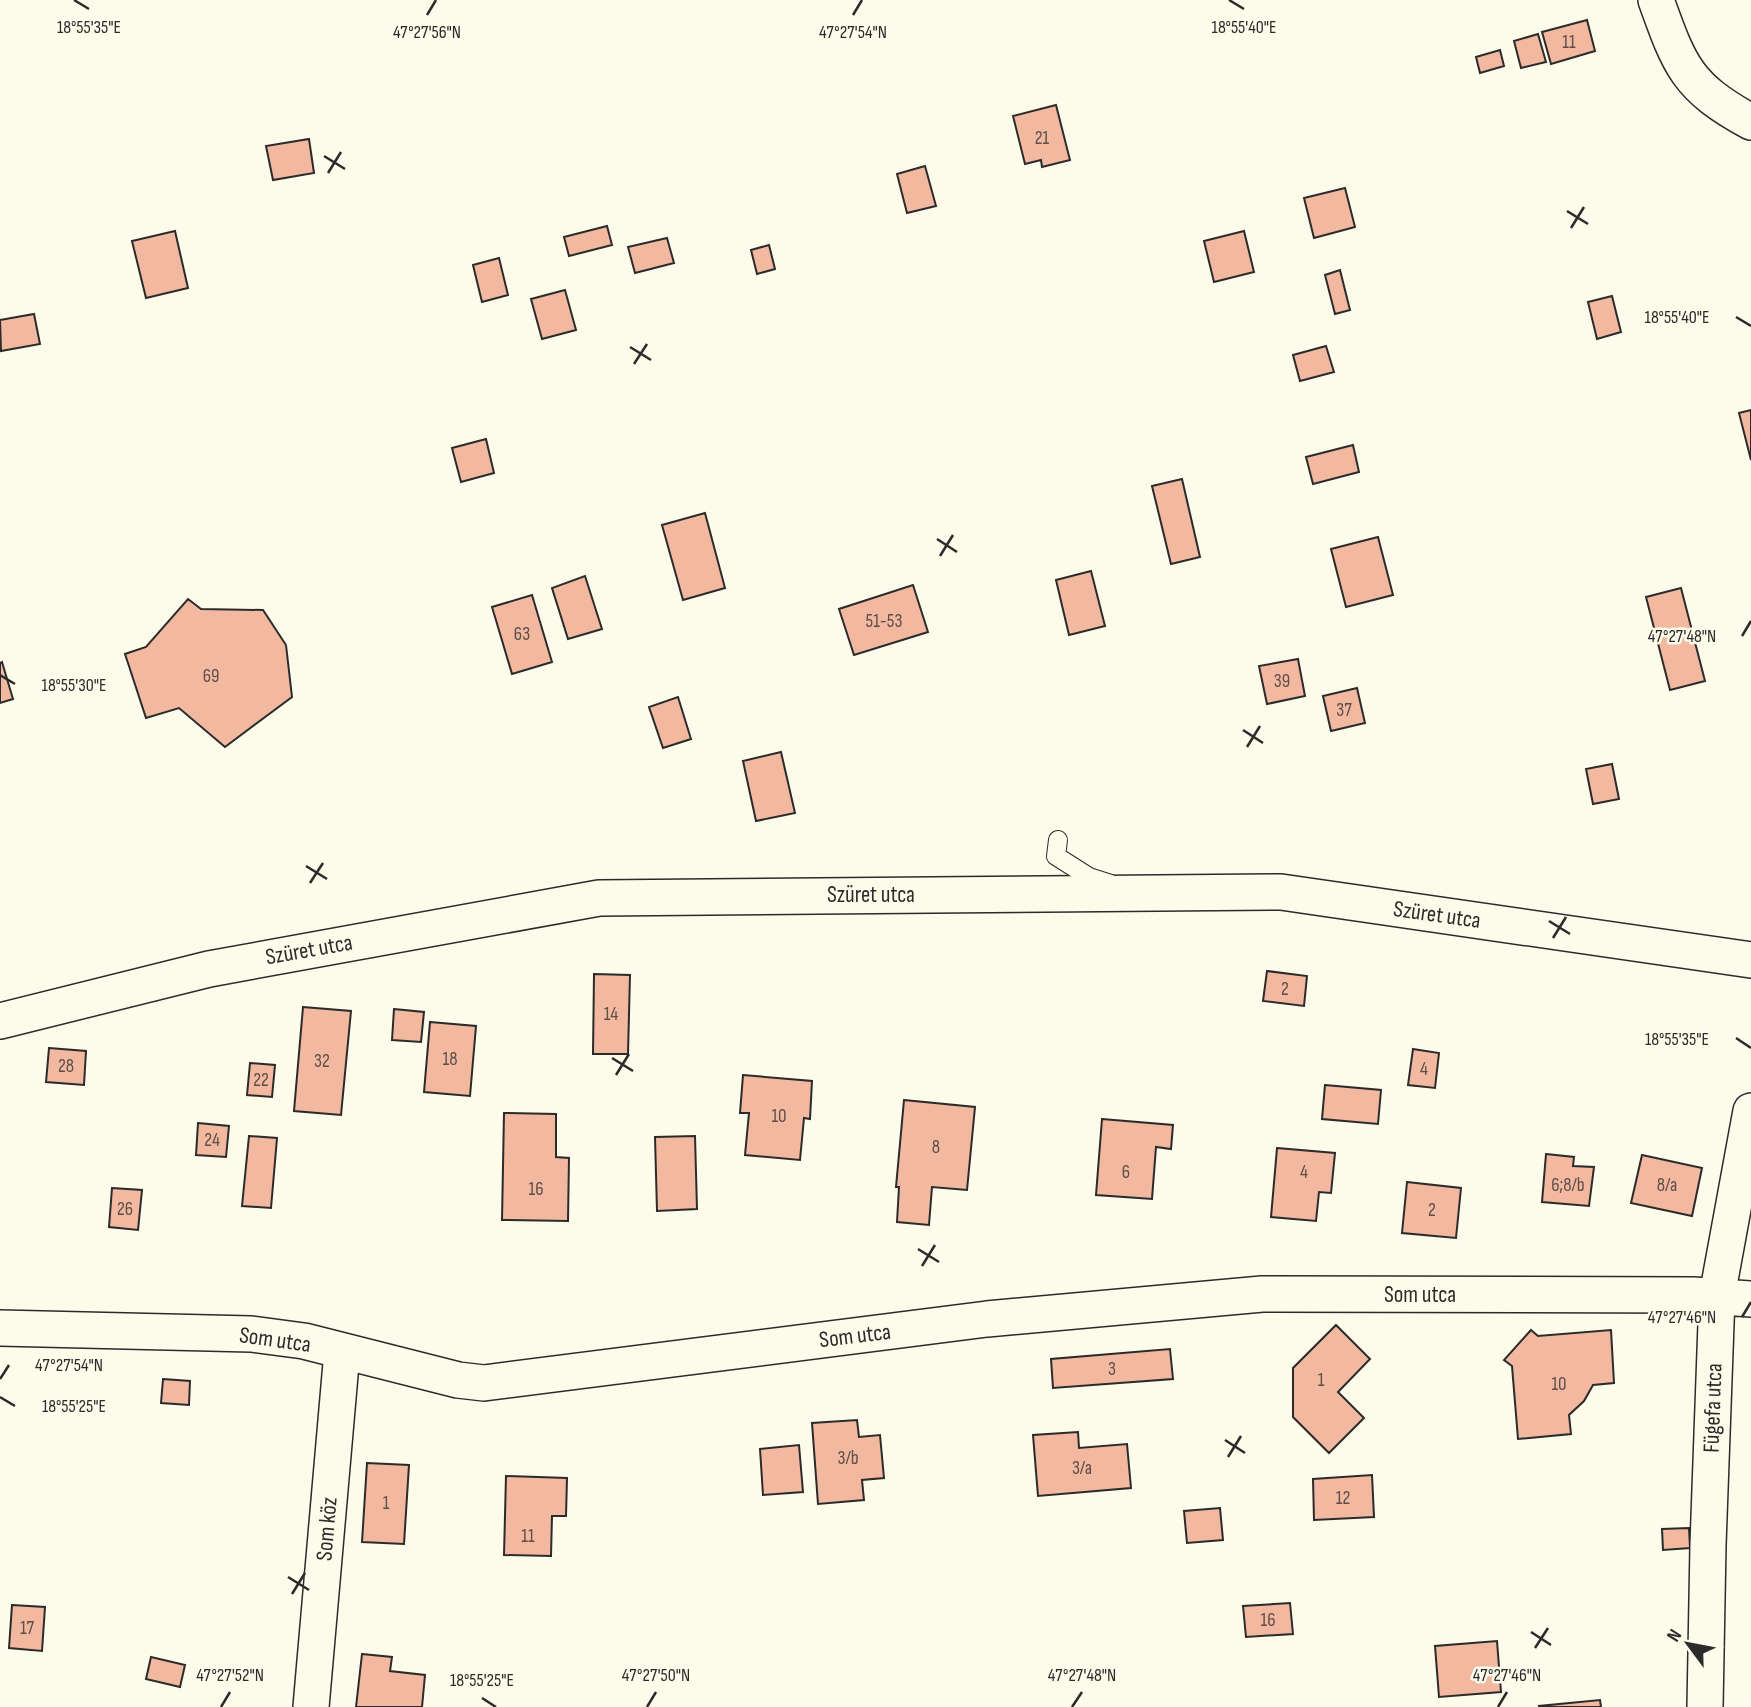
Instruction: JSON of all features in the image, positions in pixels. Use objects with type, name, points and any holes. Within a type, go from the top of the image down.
[{"type":"street","points":[[1657,0],[1675,54],[1683,67],[1709,97],[1751,122]]},
{"type":"street","name":"Szüret utca","points":[[0,1021],[209,969],[599,898],[1280,892],[1751,960]]},
{"type":"street","name":"Fügefa utca","points":[[1705,1707],[1708,1545],[1751,1111]]},
{"type":"street","name":"Som utca","points":[[0,1328],[251,1334],[303,1341],[458,1380],[484,1383],[987,1319],[1262,1294],[1734,1297]]},
{"type":"street","name":"Som köz","points":[[311,1707],[342,1352]]},
{"type":"lane","points":[[1058,841],[1056,856],[1089,877],[1141,893]]},
{"type":"building","points":[[1587,20],[1595,51],[1551,64],[1542,32]]},
{"type":"building","points":[[1538,34],[1546,62],[1521,68],[1514,41]]},
{"type":"building","points":[[1500,50],[1504,66],[1480,73],[1476,57]]},
{"type":"building","points":[[1056,105],[1070,160],[1042,167],[1041,160],[1025,164],[1013,116]]},
{"type":"building","points":[[309,139],[314,173],[273,180],[266,146]]},
{"type":"building","points":[[925,166],[936,206],[907,213],[897,174]]},
{"type":"building","points":[[1345,188],[1355,227],[1314,238],[1304,198]]},
{"type":"building","points":[[607,226],[612,245],[569,256],[564,237]]},
{"type":"building","points":[[175,231],[188,288],[146,298],[132,241]]},
{"type":"building","points":[[1244,231],[1254,272],[1214,282],[1204,241]]},
{"type":"building","points":[[667,238],[674,263],[635,273],[628,247]]},
{"type":"building","points":[[769,245],[775,269],[757,274],[751,250]]},
{"type":"building","points":[[499,258],[508,295],[482,302],[473,265]]},
{"type":"building","points":[[1340,270],[1350,310],[1335,314],[1325,275]]},
{"type":"building","points":[[565,290],[576,330],[542,339],[531,299]]},
{"type":"building","points":[[1612,296],[1621,332],[1597,339],[1588,302]]},
{"type":"building","points":[[34,314],[40,344],[1,351],[0,320]]},
{"type":"building","points":[[1326,346],[1334,372],[1300,381],[1293,355]]},
{"type":"building","points":[[1751,410],[1751,460],[1739,413]]},
{"type":"building","points":[[486,439],[494,473],[461,482],[452,448]]},
{"type":"building","points":[[1353,445],[1359,472],[1313,484],[1306,457]]},
{"type":"building","points":[[1182,479],[1200,557],[1171,564],[1152,486]]},
{"type":"building","points":[[705,513],[725,588],[683,600],[662,525]]},
{"type":"building","points":[[1378,537],[1393,595],[1346,607],[1331,549]]},
{"type":"building","points":[[1091,571],[1105,626],[1069,635],[1056,580]]},
{"type":"building","points":[[585,576],[602,629],[568,639],[552,588]]},
{"type":"building","points":[[913,585],[928,632],[854,655],[839,609]]},
{"type":"building","points":[[1681,588],[1705,681],[1670,690],[1646,597]]},
{"type":"building","points":[[532,595],[552,662],[512,674],[492,607]]},
{"type":"building","points":[[188,599],[201,609],[263,610],[286,645],[292,697],[225,747],[179,708],[146,718],[125,654],[146,647]]},
{"type":"building","points":[[1298,659],[1305,696],[1267,704],[1259,666]]},
{"type":"building","points":[[2,662],[13,699],[0,703],[0,663]]},
{"type":"building","points":[[1357,688],[1365,723],[1331,731],[1323,696]]},
{"type":"building","points":[[678,697],[691,739],[663,748],[649,707]]},
{"type":"building","points":[[781,752],[795,813],[756,821],[743,761]]},
{"type":"building","points":[[1612,764],[1619,799],[1593,804],[1586,769]]},
{"type":"building","points":[[1267,971],[1307,976],[1304,1006],[1263,1001]]},
{"type":"building","points":[[594,974],[630,975],[628,1054],[593,1054]]},
{"type":"building","points":[[303,1007],[351,1011],[341,1115],[294,1111]]},
{"type":"building","points":[[394,1009],[424,1012],[421,1042],[392,1040]]},
{"type":"building","points":[[430,1022],[476,1026],[470,1096],[424,1092]]},
{"type":"building","points":[[49,1048],[86,1051],[84,1085],[46,1082]]},
{"type":"building","points":[[1413,1049],[1439,1053],[1435,1088],[1408,1085]]},
{"type":"building","points":[[250,1063],[275,1065],[272,1097],[247,1095]]},
{"type":"building","points":[[743,1075],[812,1081],[810,1119],[804,1118],[800,1160],[745,1155],[749,1113],[740,1113]]},
{"type":"building","points":[[1325,1085],[1381,1090],[1378,1124],[1322,1119]]},
{"type":"building","points":[[904,1100],[975,1107],[967,1190],[932,1187],[929,1225],[897,1222],[899,1187],[896,1187]]},
{"type":"building","points":[[504,1113],[556,1114],[556,1157],[569,1158],[568,1221],[502,1220]]},
{"type":"building","points":[[1102,1119],[1173,1125],[1171,1149],[1156,1147],[1152,1199],[1096,1195]]},
{"type":"building","points":[[198,1123],[229,1126],[226,1157],[196,1155]]},
{"type":"building","points":[[249,1136],[277,1138],[271,1208],[242,1206]]},
{"type":"building","points":[[695,1136],[697,1209],[657,1211],[655,1137]]},
{"type":"building","points":[[1277,1148],[1335,1153],[1331,1193],[1319,1192],[1316,1221],[1271,1217]]},
{"type":"building","points":[[1546,1154],[1574,1157],[1573,1166],[1594,1167],[1589,1206],[1542,1202]]},
{"type":"building","points":[[1642,1155],[1702,1168],[1692,1216],[1631,1203]]},
{"type":"building","points":[[1407,1182],[1461,1188],[1456,1238],[1402,1233]]},
{"type":"building","points":[[112,1188],[142,1190],[138,1230],[109,1227]]},
{"type":"building","points":[[1336,1325],[1370,1359],[1338,1392],[1364,1418],[1329,1453],[1293,1417],[1293,1368]]},
{"type":"building","points":[[1531,1330],[1538,1336],[1611,1330],[1614,1383],[1593,1385],[1584,1401],[1569,1415],[1571,1434],[1518,1439],[1512,1366],[1504,1360]]},
{"type":"building","points":[[1170,1349],[1173,1379],[1053,1388],[1051,1359]]},
{"type":"building","points":[[163,1379],[190,1381],[189,1405],[161,1403]]},
{"type":"building","points":[[857,1420],[859,1437],[880,1435],[884,1478],[862,1480],[864,1500],[818,1504],[812,1423]]},
{"type":"building","points":[[1078,1432],[1079,1448],[1127,1444],[1131,1488],[1038,1496],[1033,1435]]},
{"type":"building","points":[[799,1445],[803,1492],[763,1495],[760,1449]]},
{"type":"building","points":[[367,1463],[409,1465],[404,1544],[362,1542]]},
{"type":"building","points":[[1372,1475],[1374,1517],[1314,1520],[1313,1479]]},
{"type":"building","points":[[506,1476],[567,1478],[566,1516],[552,1516],[551,1556],[504,1555]]},
{"type":"building","points":[[1220,1508],[1223,1540],[1187,1543],[1184,1511]]},
{"type":"building","points":[[1689,1528],[1690,1548],[1663,1550],[1662,1529]]},
{"type":"building","points":[[1290,1603],[1293,1634],[1246,1637],[1243,1606]]},
{"type":"building","points":[[12,1605],[45,1607],[42,1651],[9,1648]]},
{"type":"building","points":[[1497,1641],[1501,1692],[1439,1697],[1435,1646]]},
{"type":"building","points":[[362,1654],[392,1657],[390,1671],[425,1675],[422,1707],[356,1707]]},
{"type":"building","points":[[151,1657],[185,1665],[180,1687],[146,1679]]},
{"type":"building","points":[[1600,1700],[1601,1707],[1539,1707],[1539,1706]]}]
